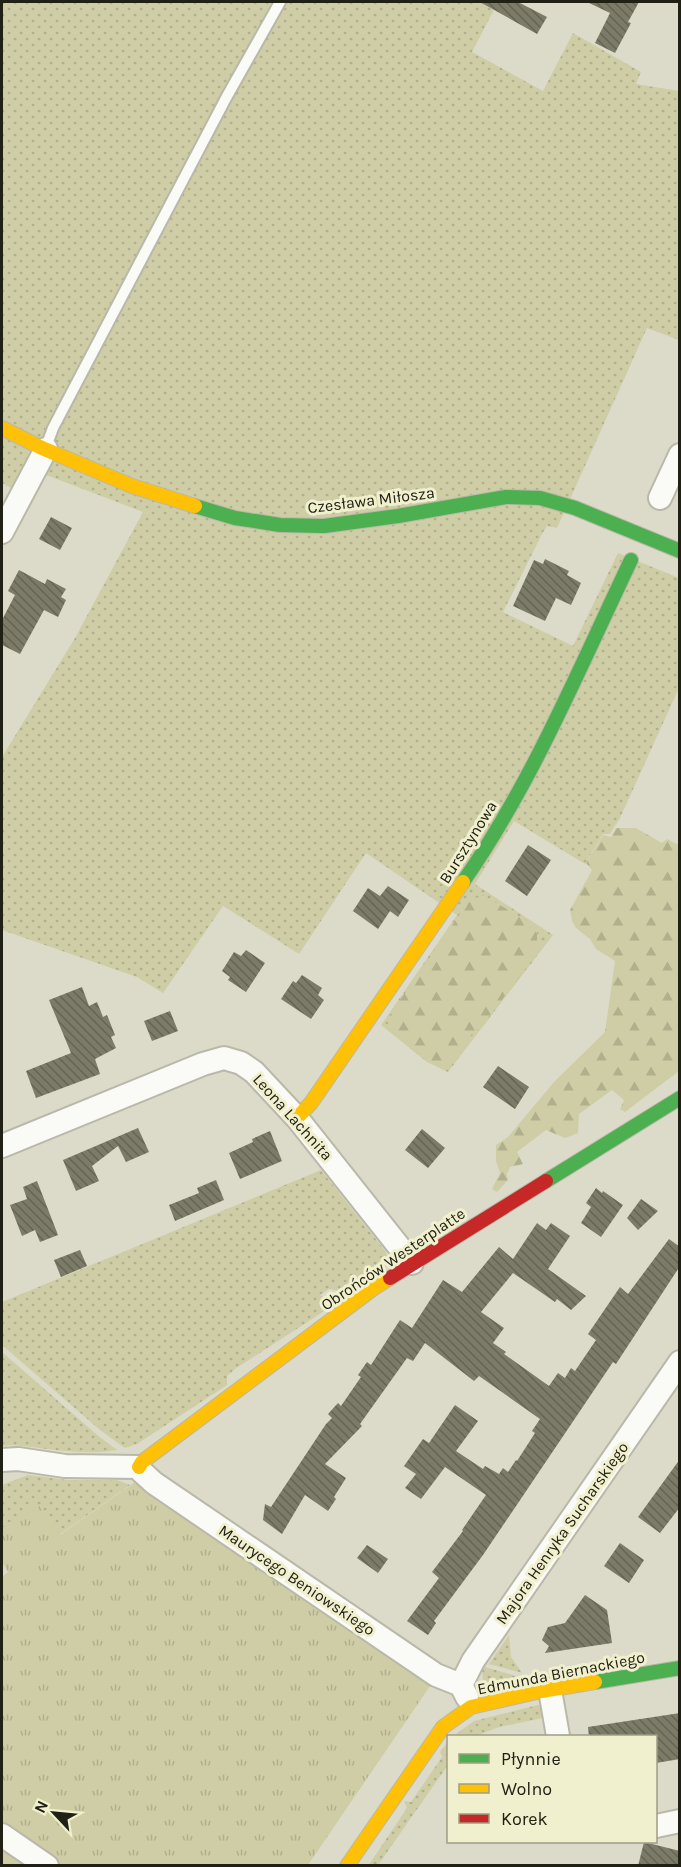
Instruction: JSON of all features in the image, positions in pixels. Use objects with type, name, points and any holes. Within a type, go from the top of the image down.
[{"type":"street","name":"Czesława Miłosza","points":[[2,428],[132,486],[235,518],[280,525],[324,526],[506,497],[540,498],[575,508],[680,551]]},
{"type":"street","points":[[2,532],[46,449]]},
{"type":"street","points":[[660,498],[680,455]]},
{"type":"street","name":"Bursztynowa","points":[[297,1118],[311,1103],[488,846],[540,751],[631,560]]},
{"type":"street","name":"Leona Lachnita","points":[[2,1146],[203,1064],[224,1058],[241,1063],[254,1072],[297,1118],[412,1263]]},
{"type":"street","name":"Obrońców Westerplatte","points":[[140,1467],[142,1462],[229,1395],[374,1288],[680,1098]]},
{"type":"street","name":"Majora Henryka Sucharskiego","points":[[461,1685],[473,1661],[680,1362]]},
{"type":"street","points":[[2,1460],[65,1466],[140,1467]]},
{"type":"street","name":"Maurycego Beniowskiego","points":[[140,1467],[154,1483],[418,1663],[436,1675],[461,1685]]},
{"type":"street","name":"Edmunda Biernackiego","points":[[347,1866],[443,1727],[471,1707],[550,1690],[680,1668]]},
{"type":"street","points":[[461,1685],[471,1707]]},
{"type":"street","points":[[550,1690],[558,1735]]},
{"type":"street","points":[[657,1826],[680,1821]]},
{"type":"street","points":[[2,1835],[47,1866]]},
{"type":"lane","points":[[46,449],[54,428],[221,108],[280,2]]},
{"type":"green space","points":[[2,2],[498,2],[472,52],[543,91],[573,33],[641,72],[636,84],[679,91],[679,340],[647,328],[557,528],[547,526],[503,612],[573,646],[618,553],[679,578],[679,688],[620,818],[610,834],[603,834],[585,864],[514,821],[475,884],[553,935],[448,1072],[427,1062],[381,1025],[457,915],[366,853],[299,954],[223,906],[163,993],[137,977],[2,930],[2,757],[75,638],[143,512],[28,468],[15,490],[2,483]]},
{"type":"green space","points":[[616,828],[636,828],[662,843],[667,839],[679,845],[679,1071],[625,1112],[620,1109],[624,1100],[612,1090],[579,1114],[578,1133],[565,1138],[546,1130],[517,1152],[523,1164],[510,1167],[507,1174],[508,1180],[497,1192],[492,1189],[500,1173],[496,1161],[496,1145],[508,1137],[554,1082],[605,1032],[615,961],[596,949],[590,939],[576,928],[570,910],[592,870],[586,863],[603,835],[611,837]]},
{"type":"green space","points":[[483,895],[537,927],[537,941],[542,947],[483,1025],[472,1034],[449,1069],[440,1067],[424,1059],[387,1028],[389,1016],[469,901]]},
{"type":"green space","points":[[321,1170],[386,1252],[388,1260],[385,1269],[373,1276],[369,1272],[364,1276],[363,1284],[348,1293],[329,1289],[320,1295],[335,1304],[235,1369],[227,1376],[227,1385],[137,1444],[125,1448],[100,1430],[2,1345],[2,1302]]},
{"type":"green space","points":[[2,1352],[117,1450],[78,1452],[2,1446]]},
{"type":"green space","points":[[28,1475],[68,1480],[117,1480],[130,1485],[59,1535],[2,1528],[2,1485]]},
{"type":"green space","points":[[155,1475],[441,1670],[308,1865],[2,1865],[2,1577],[8,1572],[2,1562],[2,1528],[37,1503],[60,1535],[135,1482]]},
{"type":"green space","points":[[509,1635],[511,1657],[522,1673],[489,1664]]},
{"type":"green space","points":[[482,1666],[540,1683],[492,1688],[483,1681]]},
{"type":"green space","points":[[542,1704],[547,1717],[499,1727],[479,1735],[456,1734],[474,1721]]},
{"type":"green space","points":[[447,1743],[447,1766],[378,1865],[368,1866],[407,1808],[404,1801],[411,1802],[442,1757],[440,1752]]},
{"type":"building","points":[[480,2],[518,2],[547,17],[537,34]]},
{"type":"building","points":[[587,2],[639,2],[615,53],[595,43],[610,13]]},
{"type":"building","points":[[51,517],[72,528],[60,550],[39,539]]},
{"type":"building","points":[[545,559],[569,571],[567,575],[581,583],[571,605],[556,598],[545,621],[513,606],[534,560],[543,564]]},
{"type":"building","points":[[19,570],[45,584],[47,579],[66,589],[61,597],[66,600],[58,617],[44,610],[20,654],[2,645],[2,620],[15,595],[8,591]]},
{"type":"building","points":[[528,845],[551,860],[527,896],[505,881]]},
{"type":"building","points":[[388,886],[409,900],[398,917],[390,911],[378,929],[353,911],[368,888],[380,896]]},
{"type":"building","points":[[246,950],[265,963],[246,992],[228,980],[230,977],[222,971],[234,952],[241,956]]},
{"type":"building","points":[[302,975],[322,988],[318,995],[324,1000],[311,1019],[281,999],[293,981],[296,983]]},
{"type":"building","points":[[82,987],[89,1006],[97,1002],[103,1017],[107,1015],[115,1035],[111,1037],[116,1048],[95,1059],[100,1074],[36,1098],[26,1071],[71,1053],[49,1000]]},
{"type":"building","points":[[170,1011],[178,1031],[152,1041],[144,1021]]},
{"type":"building","points":[[498,1066],[529,1087],[515,1109],[483,1087]]},
{"type":"building","points":[[138,1128],[149,1152],[126,1162],[118,1146],[92,1166],[99,1181],[76,1191],[63,1160]]},
{"type":"building","points":[[422,1129],[445,1148],[428,1168],[405,1150]]},
{"type":"building","points":[[270,1131],[282,1161],[240,1179],[229,1153]]},
{"type":"building","points":[[216,1180],[224,1200],[175,1221],[169,1205],[199,1193],[197,1188]]},
{"type":"building","points":[[37,1181],[58,1235],[40,1242],[35,1230],[22,1236],[10,1205],[27,1199],[23,1187]]},
{"type":"building","points":[[596,1188],[623,1205],[601,1237],[581,1223],[591,1207],[586,1203]]},
{"type":"building","points":[[641,1199],[658,1211],[638,1230],[627,1218]]},
{"type":"building","points":[[537,1223],[546,1230],[551,1223],[570,1236],[548,1269],[586,1296],[571,1310],[557,1299],[555,1302],[513,1273],[481,1312],[504,1328],[493,1343],[506,1352],[504,1354],[549,1386],[558,1373],[565,1378],[571,1368],[575,1371],[596,1340],[588,1334],[620,1287],[628,1294],[669,1239],[680,1247],[680,1266],[616,1364],[613,1362],[483,1555],[434,1621],[436,1623],[428,1635],[407,1621],[439,1578],[432,1572],[463,1531],[486,1495],[445,1467],[421,1499],[405,1488],[416,1474],[404,1466],[423,1439],[429,1443],[455,1405],[478,1421],[456,1451],[483,1469],[485,1466],[499,1474],[503,1468],[508,1472],[517,1461],[535,1433],[532,1431],[540,1419],[479,1376],[474,1381],[425,1343],[413,1361],[407,1358],[360,1424],[362,1426],[325,1464],[346,1478],[328,1511],[305,1495],[282,1534],[263,1520],[265,1504],[271,1507],[332,1418],[328,1414],[338,1403],[341,1406],[361,1377],[358,1375],[367,1362],[371,1365],[400,1320],[412,1328],[443,1280],[462,1292],[499,1247],[513,1259]]},
{"type":"building","points":[[80,1250],[87,1266],[61,1277],[54,1260]]},
{"type":"building","points":[[680,1459],[680,1507],[660,1533],[638,1517]]},
{"type":"building","points":[[620,1543],[644,1560],[629,1583],[604,1566]]},
{"type":"building","points":[[367,1545],[388,1559],[378,1573],[357,1558]]},
{"type":"building","points":[[585,1595],[607,1610],[612,1643],[545,1653],[549,1646],[542,1640],[548,1627],[565,1623]]},
{"type":"building","points":[[680,1713],[680,1759],[657,1763],[657,1735],[589,1735],[588,1727]]},
{"type":"building","points":[[644,1843],[680,1851],[680,1866],[638,1866]]},
{"type":"traffic: fast","points":[[195,506],[235,518],[280,525],[324,526],[506,497],[540,498],[575,508],[680,551]]},
{"type":"traffic: fast","points":[[463,882],[488,844],[533,765],[631,560]]},
{"type":"traffic: fast","points":[[546,1181],[680,1098]]},
{"type":"traffic: fast","points":[[595,1682],[680,1668]]},
{"type":"traffic: slow","points":[[2,428],[42,448],[132,486],[195,506]]},
{"type":"traffic: slow","points":[[297,1118],[311,1103],[463,882]]},
{"type":"traffic: slow","points":[[139,1467],[142,1462],[390,1278]]},
{"type":"traffic: slow","points":[[347,1866],[443,1727],[471,1707],[541,1691],[595,1682]]},
{"type":"traffic: jam","points":[[390,1278],[546,1181]]}]
